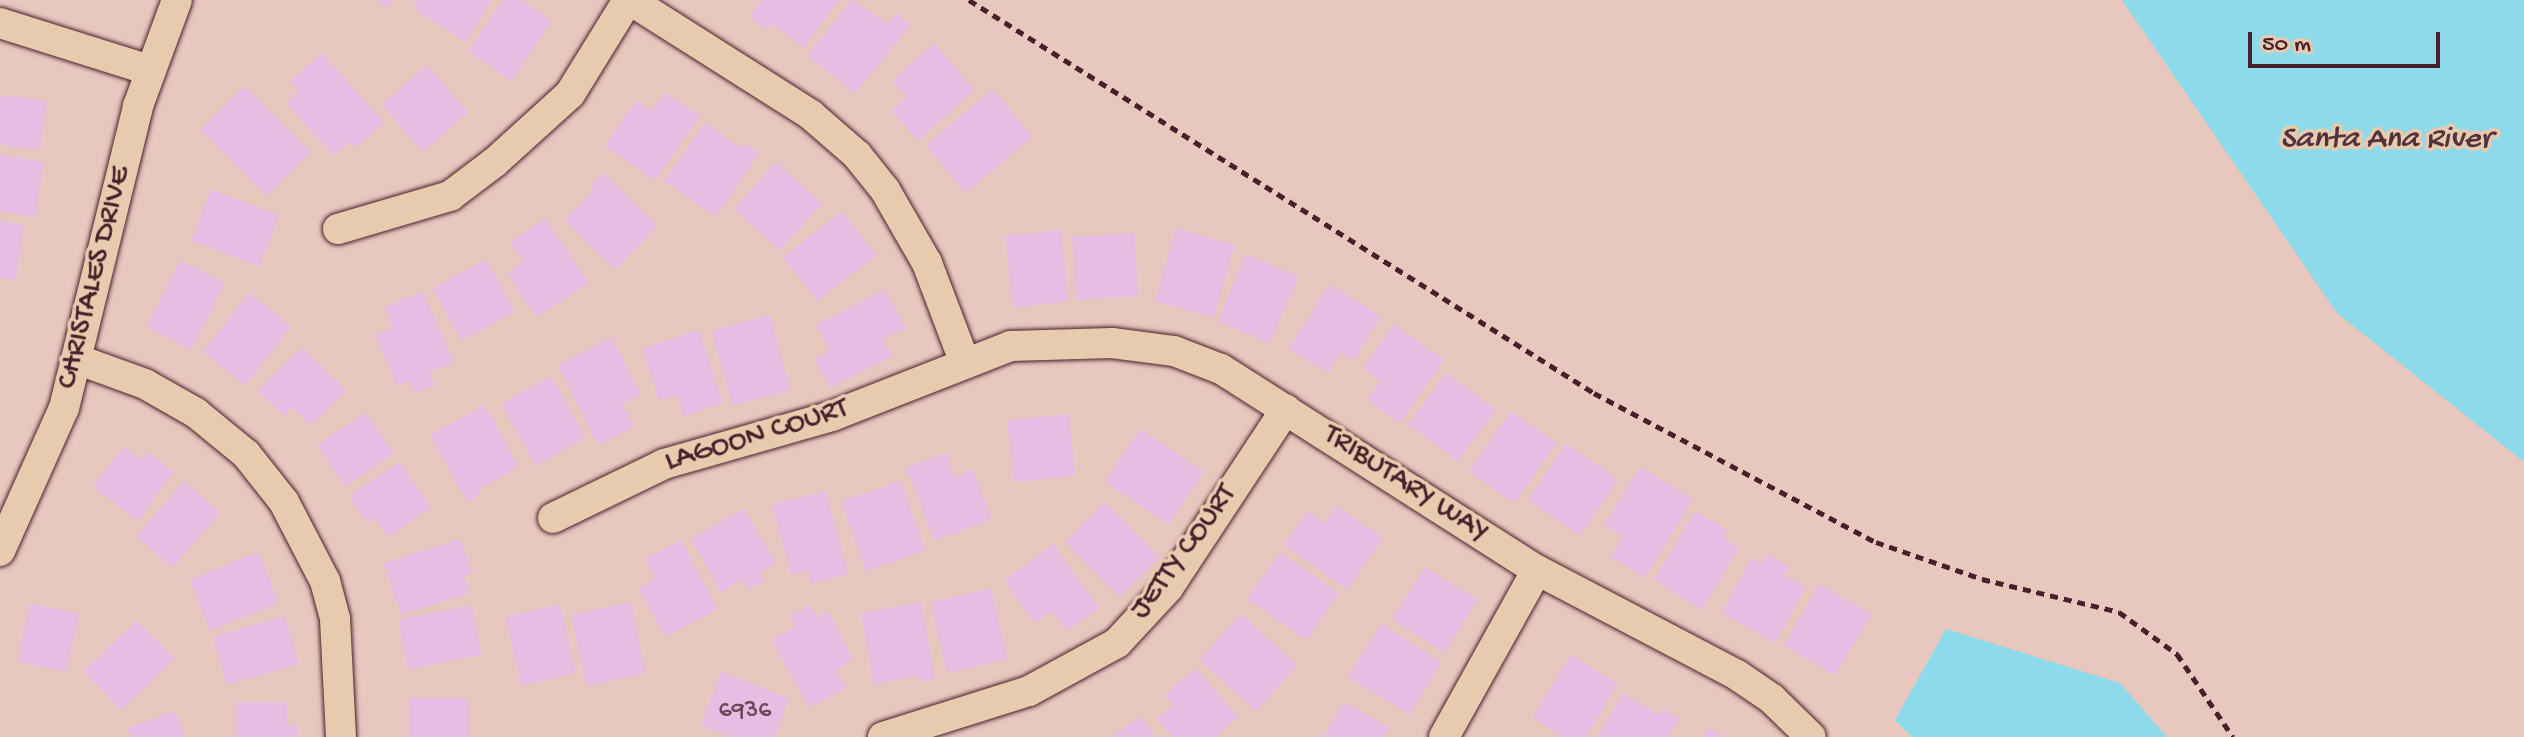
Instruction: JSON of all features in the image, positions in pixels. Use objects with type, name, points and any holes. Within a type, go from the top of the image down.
[{"type":"street","name":"CHRISTALES DRIVE","points":[[0,551],[26,502],[79,360],[149,70],[177,0]]},
{"type":"street","points":[[338,229],[450,196],[495,162],[570,94],[629,0],[811,115],[857,155],[885,190],[927,263],[965,363]]},
{"type":"street","points":[[0,23],[149,70]]},
{"type":"street","name":"TRIBUTARY WAY","points":[[965,363],[1011,346],[1065,342],[1174,351],[1221,369],[1537,570],[1737,675],[1772,699],[1811,737]]},
{"type":"street","points":[[79,360],[145,384],[196,413],[246,454],[284,502],[325,581],[335,619],[341,737]]},
{"type":"street","name":"LAGOON COURT","points":[[553,518],[664,464],[832,416],[965,363]]},
{"type":"street","name":"JETTY COURT","points":[[883,737],[1029,691],[1117,643],[1168,588],[1286,409]]},
{"type":"street","points":[[1444,737],[1537,570]]},
{"type":"path","points":[[969,0],[1594,393],[1876,542],[1982,579],[2119,612],[2177,654],[2233,737]]},
{"type":"water","name":"Santa Ana River","points":[[2122,0],[2524,0],[2524,462],[2337,313]]},
{"type":"water","points":[[1946,629],[2120,683],[2167,737],[1912,737],[1895,720]]},
{"type":"building","points":[[376,0],[393,0],[387,8]]},
{"type":"building","points":[[418,0],[492,0],[466,42],[413,8]]},
{"type":"building","points":[[503,0],[523,0],[552,21],[511,81],[468,51]]},
{"type":"building","points":[[762,0],[839,0],[804,48],[771,23],[766,30],[749,17]]},
{"type":"building","points":[[852,0],[888,24],[897,13],[911,25],[855,94],[807,55]]},
{"type":"building","points":[[934,43],[975,90],[918,141],[891,111],[907,97],[892,81]]},
{"type":"building","points":[[322,53],[384,123],[356,148],[350,142],[334,156],[286,103],[299,91],[290,81]]},
{"type":"building","points":[[427,65],[468,113],[423,152],[382,104]]},
{"type":"building","points":[[244,86],[310,152],[267,196],[200,130]]},
{"type":"building","points":[[993,89],[1033,136],[965,193],[926,146]]},
{"type":"building","points":[[665,92],[700,116],[655,181],[605,146],[636,100],[652,111]]},
{"type":"building","points":[[0,95],[47,101],[40,150],[0,145]]},
{"type":"building","points":[[705,123],[741,148],[745,143],[759,153],[716,217],[664,181]]},
{"type":"building","points":[[0,155],[44,162],[35,217],[0,211]]},
{"type":"building","points":[[776,162],[822,203],[780,250],[734,209]]},
{"type":"building","points":[[603,172],[658,226],[615,270],[565,220],[594,190],[590,186]]},
{"type":"building","points":[[211,189],[279,215],[259,267],[191,240]]},
{"type":"building","points":[[842,211],[876,255],[817,301],[783,257]]},
{"type":"building","points":[[545,218],[589,283],[536,317],[507,273],[524,262],[510,242]]},
{"type":"building","points":[[0,221],[24,224],[16,280],[0,278]]},
{"type":"building","points":[[1176,228],[1235,245],[1214,318],[1155,301]]},
{"type":"building","points":[[1061,230],[1069,302],[1013,307],[1005,236]]},
{"type":"building","points":[[1134,233],[1138,296],[1077,300],[1072,237]]},
{"type":"building","points":[[1246,254],[1298,276],[1270,343],[1217,321]]},
{"type":"building","points":[[486,259],[515,311],[462,341],[433,289]]},
{"type":"building","points":[[180,260],[225,283],[191,350],[146,327]]},
{"type":"building","points":[[1329,284],[1381,316],[1354,361],[1341,353],[1328,373],[1289,349]]},
{"type":"building","points":[[885,289],[906,328],[883,339],[892,356],[830,388],[814,359],[829,351],[816,325]]},
{"type":"building","points":[[423,291],[454,362],[429,373],[435,385],[414,394],[409,381],[397,386],[375,335],[393,328],[385,307]]},
{"type":"building","points":[[249,293],[292,326],[245,385],[203,352]]},
{"type":"building","points":[[770,315],[790,390],[732,406],[712,331]]},
{"type":"building","points":[[1394,324],[1444,360],[1400,423],[1367,400],[1380,381],[1363,368]]},
{"type":"building","points":[[699,330],[723,403],[684,416],[677,395],[659,401],[642,348]]},
{"type":"building","points":[[612,337],[641,395],[622,404],[634,427],[598,445],[558,365]]},
{"type":"building","points":[[302,347],[346,390],[311,426],[292,407],[284,416],[258,391]]},
{"type":"building","points":[[1446,373],[1496,409],[1459,461],[1408,425]]},
{"type":"building","points":[[551,376],[585,438],[536,466],[501,404]]},
{"type":"building","points":[[485,405],[519,467],[479,489],[482,493],[467,502],[430,435]]},
{"type":"building","points":[[1511,411],[1557,443],[1514,504],[1469,472]]},
{"type":"building","points":[[366,412],[394,453],[345,486],[317,445]]},
{"type":"building","points":[[1069,414],[1075,476],[1014,482],[1007,420]]},
{"type":"building","points":[[1140,429],[1204,472],[1169,524],[1105,481]]},
{"type":"building","points":[[1566,444],[1618,479],[1580,536],[1528,500]]},
{"type":"building","points":[[123,447],[142,460],[148,452],[174,472],[138,521],[93,487]]},
{"type":"building","points":[[946,453],[955,477],[973,470],[992,519],[935,541],[906,468]]},
{"type":"building","points":[[400,462],[431,508],[388,537],[375,518],[367,523],[349,496]]},
{"type":"building","points":[[1640,467],[1693,499],[1645,578],[1611,557],[1623,536],[1604,525]]},
{"type":"building","points":[[184,481],[220,512],[172,568],[136,536]]},
{"type":"building","points":[[901,481],[925,551],[866,571],[841,502]]},
{"type":"building","points":[[826,491],[848,574],[811,584],[808,570],[791,575],[772,505]]},
{"type":"building","points":[[1105,502],[1160,557],[1120,597],[1065,542]]},
{"type":"building","points":[[1337,506],[1383,538],[1347,590],[1284,545],[1308,511],[1325,523]]},
{"type":"building","points":[[744,508],[776,563],[759,573],[764,581],[748,590],[742,580],[721,592],[691,539]]},
{"type":"building","points":[[1695,511],[1728,530],[1723,538],[1739,548],[1702,610],[1654,580]]},
{"type":"building","points":[[460,539],[472,573],[464,576],[469,593],[401,615],[384,563]]},
{"type":"building","points":[[681,540],[718,609],[665,637],[638,588],[655,579],[645,559]]},
{"type":"building","points":[[1053,544],[1099,608],[1066,631],[1052,611],[1035,623],[1004,580]]},
{"type":"building","points":[[258,552],[279,603],[210,631],[189,580]]},
{"type":"building","points":[[1280,552],[1339,593],[1306,640],[1247,599]]},
{"type":"building","points":[[1768,554],[1789,566],[1784,575],[1806,587],[1775,643],[1722,613],[1751,558],[1762,564]]},
{"type":"building","points":[[1425,567],[1478,600],[1445,652],[1392,620]]},
{"type":"building","points":[[1819,584],[1871,614],[1835,675],[1784,645]]},
{"type":"building","points":[[991,588],[1007,659],[947,673],[931,602]]},
{"type":"building","points":[[631,602],[646,673],[587,686],[571,615]]},
{"type":"building","points":[[921,602],[935,679],[919,682],[918,676],[874,684],[861,613]]},
{"type":"building","points":[[30,603],[79,613],[66,672],[18,662]]},
{"type":"building","points":[[560,604],[576,673],[521,686],[505,617]]},
{"type":"building","points":[[472,605],[482,655],[408,669],[398,619]]},
{"type":"building","points":[[810,605],[817,617],[828,611],[854,660],[836,670],[846,688],[809,708],[772,640],[795,627],[790,616]]},
{"type":"building","points":[[1242,614],[1298,666],[1255,711],[1200,659]]},
{"type":"building","points":[[285,616],[299,664],[227,685],[213,637]]},
{"type":"building","points":[[137,620],[175,659],[121,710],[84,671]]},
{"type":"building","points":[[1381,624],[1442,662],[1409,715],[1348,677]]},
{"type":"building","points":[[1571,655],[1618,684],[1586,737],[1563,737],[1532,718]]},
{"type":"building","points":[[1196,668],[1238,717],[1215,737],[1173,737],[1157,718],[1173,705],[1164,695]]},
{"type":"building","points":[[721,672],[789,698],[775,737],[732,737],[701,725]]},
{"type":"building","points":[[1623,693],[1660,715],[1663,709],[1680,718],[1669,737],[1597,737]]},
{"type":"building","points":[[409,698],[469,698],[469,737],[409,737]]},
{"type":"building","points":[[236,702],[287,702],[287,726],[298,725],[298,737],[236,737]]},
{"type":"building","points":[[1344,702],[1390,728],[1384,737],[1324,737]]},
{"type":"building","points":[[175,711],[185,737],[131,737],[128,728]]},
{"type":"building","points":[[1142,716],[1155,737],[1110,737]]},
{"type":"building","points":[[1710,727],[1723,737],[1702,737]]}]
